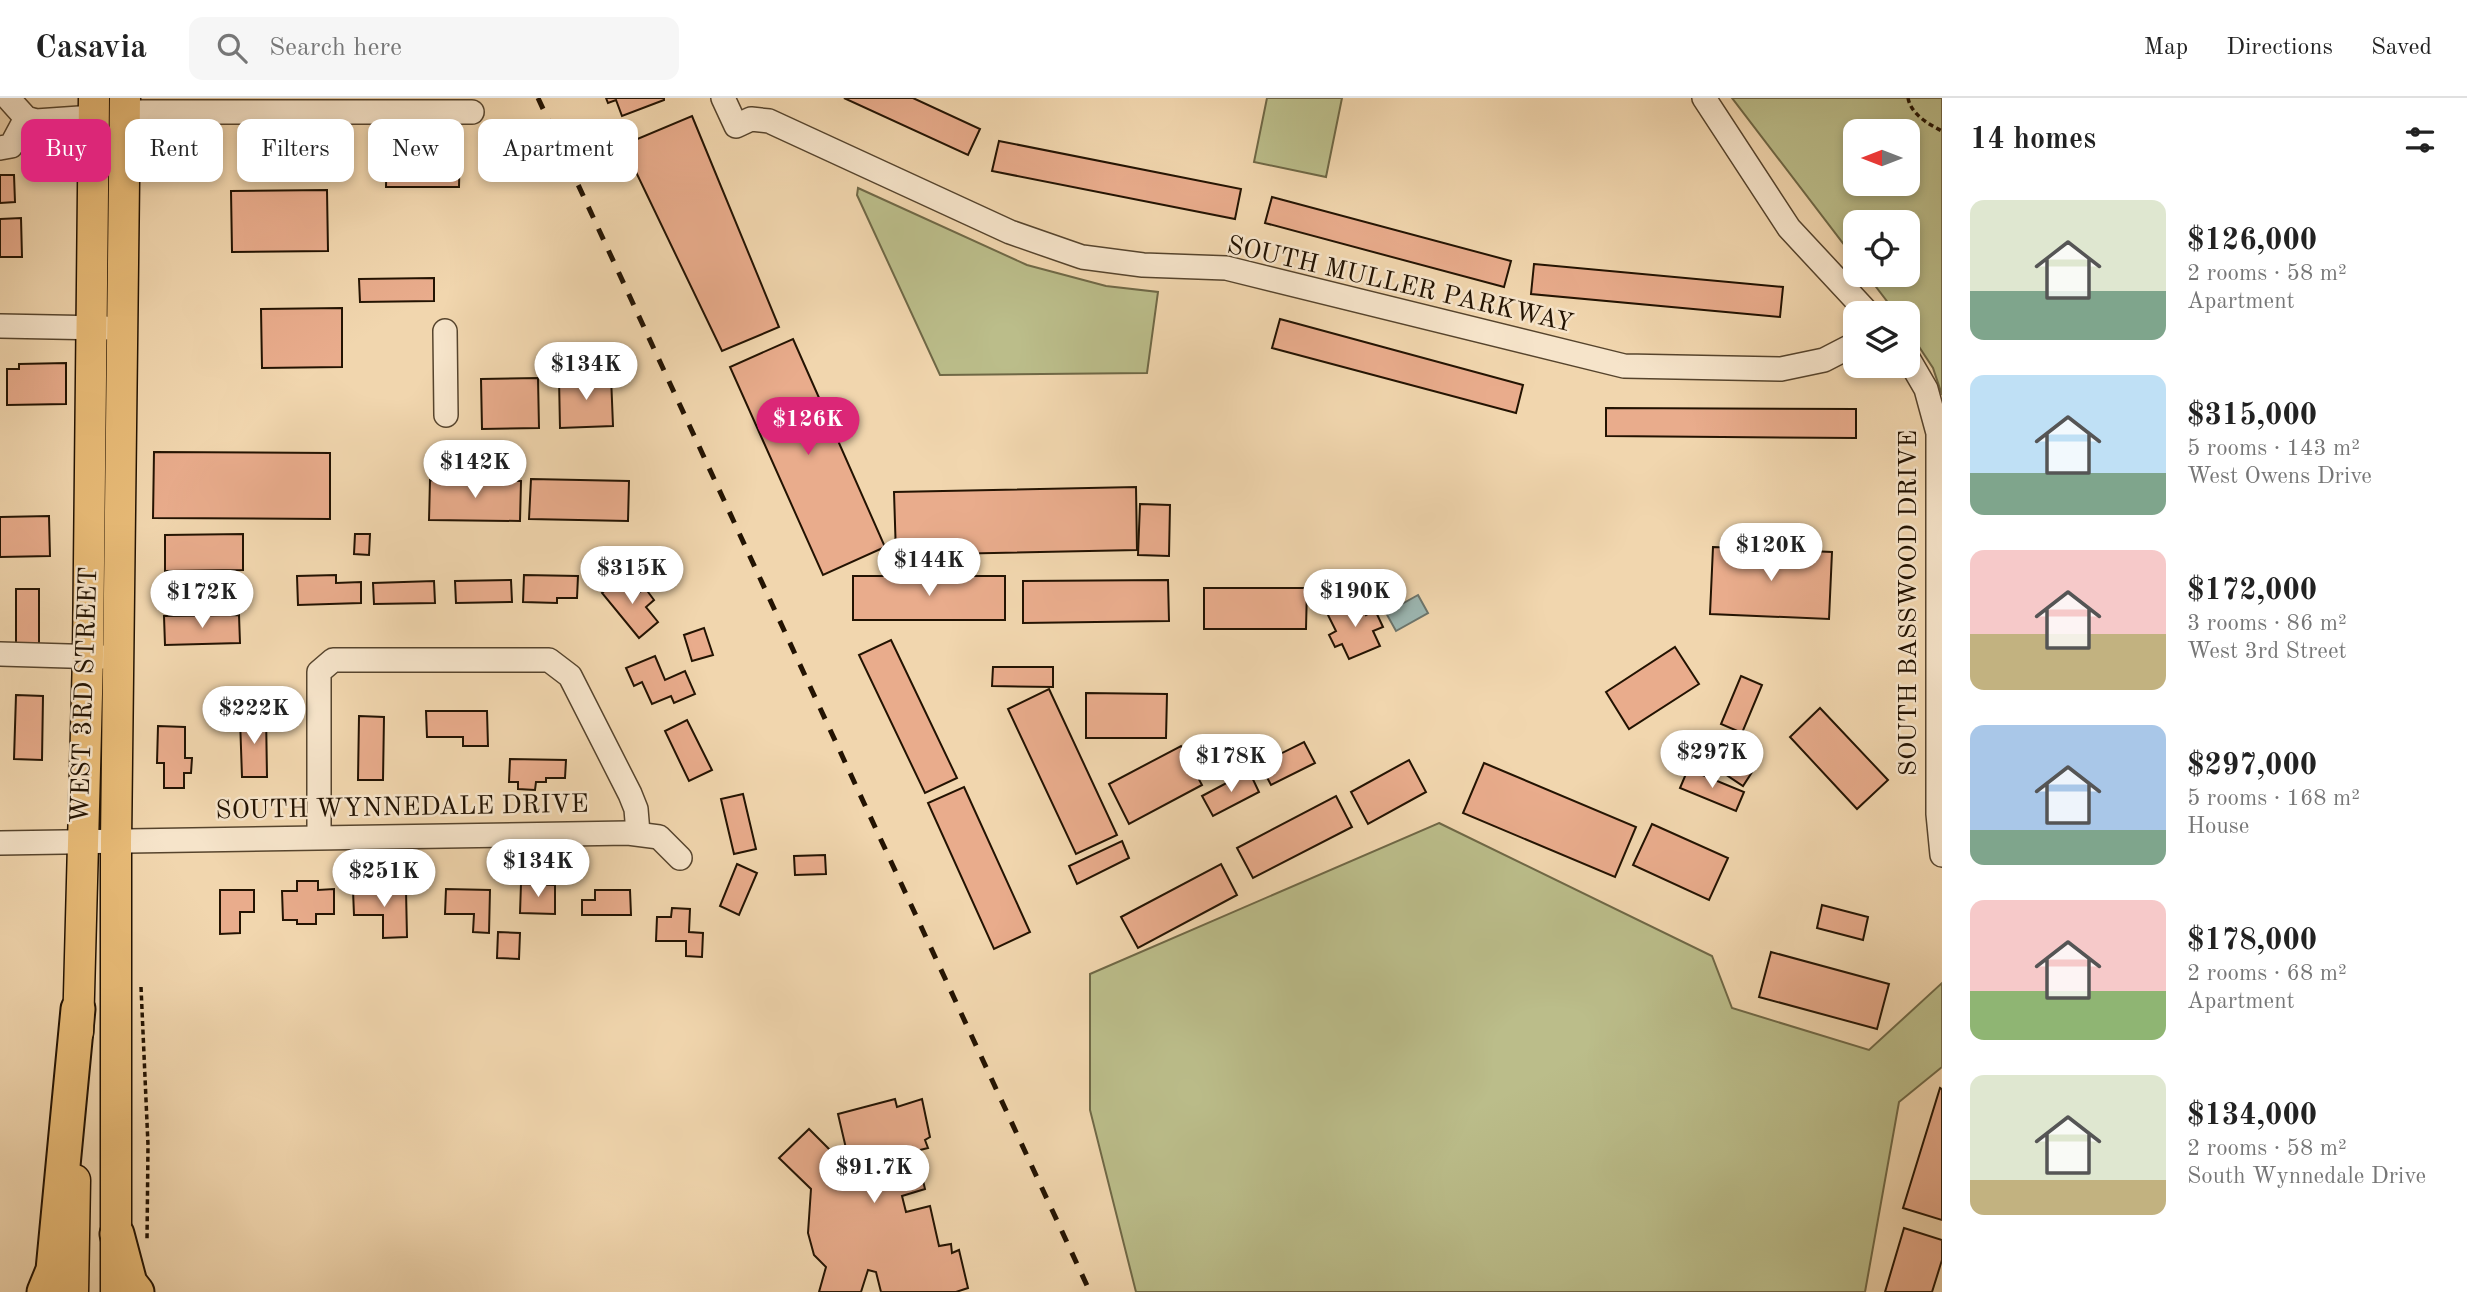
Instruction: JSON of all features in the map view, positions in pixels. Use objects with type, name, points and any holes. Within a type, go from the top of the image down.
[{"type":"highway","points":[[44,1292],[52,1270],[78,1009]]},
{"type":"highway","points":[[132,1239],[130,1283],[137,1292]]},
{"type":"main road","name":"WEST 3RD STREET","points":[[116,1292],[132,1239],[116,842],[125,105]]},
{"type":"main road","name":"WEST 3RD STREET","points":[[73,1292],[81,843],[88,656],[94,108]]},
{"type":"street","points":[[8,98],[26,118],[36,121],[94,108]]},
{"type":"street","name":"SOUTH MULLER PARKWAY","points":[[723,98],[736,126],[751,120],[769,121],[1010,232],[1082,257],[1143,265],[1226,268],[1624,366],[1781,369],[1824,360],[1843,350]]},
{"type":"street","points":[[1704,98],[1789,228],[1857,301]]},
{"type":"street","points":[[125,105],[472,112]]},
{"type":"street","points":[[0,148],[11,145],[26,118]]},
{"type":"street","points":[[0,326],[122,328]]},
{"type":"street","points":[[445,331],[446,415]]},
{"type":"street","name":"SOUTH BASSWOOD DRIVE","points":[[1920,378],[1926,389],[1938,433],[1938,814],[1942,855]]},
{"type":"street","points":[[0,654],[119,657]]},
{"type":"street","points":[[319,836],[318,672],[333,660],[549,660],[570,676],[633,802],[638,833]]},
{"type":"street","name":"SOUTH WYNNEDALE DRIVE","points":[[0,843],[638,833],[659,837],[680,858]]},
{"type":"path","points":[[1908,98],[1910,108],[1930,125],[1942,131]]},
{"type":"path","points":[[132,1239],[148,1144],[141,982]]},
{"type":"green space","points":[[1267,98],[1342,98],[1326,177],[1254,162]]},
{"type":"green space","points":[[1732,98],[1942,98],[1942,395],[1933,368],[1920,348],[1920,301],[1887,301],[1876,287],[1920,287],[1920,210],[1843,210],[1843,243]]},
{"type":"green space","points":[[858,188],[1027,265],[1106,286],[1158,292],[1147,373],[940,375],[857,195]]},
{"type":"green space","points":[[1439,823],[1712,956],[1732,1008],[1869,1050],[1942,983],[1942,1067],[1899,1102],[1865,1292],[1136,1292],[1090,1110],[1090,974]]},
{"type":"water","points":[[1418,595],[1428,613],[1396,631],[1386,613]]},
{"type":"building","points":[[606,98],[664,100],[622,116],[616,100],[608,103]]},
{"type":"building","points":[[844,98],[913,98],[980,129],[968,155]]},
{"type":"building","points":[[692,116],[779,327],[722,351],[638,176],[638,139]]},
{"type":"building","points":[[999,141],[1241,189],[1235,219],[992,171]]},
{"type":"building","points":[[0,175],[14,175],[15,202],[0,203]]},
{"type":"building","points":[[386,182],[459,182],[459,187],[386,187]]},
{"type":"building","points":[[327,190],[328,251],[232,252],[231,191]]},
{"type":"building","points":[[1272,197],[1511,261],[1504,287],[1265,223]]},
{"type":"building","points":[[21,218],[22,257],[0,257],[0,219]]},
{"type":"building","points":[[1534,264],[1783,287],[1780,317],[1531,294]]},
{"type":"building","points":[[434,278],[434,301],[360,302],[359,279]]},
{"type":"building","points":[[342,308],[342,367],[262,368],[261,309]]},
{"type":"building","points":[[1280,319],[1523,385],[1516,413],[1272,348]]},
{"type":"building","points":[[793,339],[885,547],[823,575],[730,367]]},
{"type":"building","points":[[66,363],[66,404],[7,405],[7,369],[19,369],[19,364]]},
{"type":"building","points":[[611,376],[613,426],[560,428],[559,378]]},
{"type":"building","points":[[538,378],[539,428],[482,429],[481,379]]},
{"type":"building","points":[[1606,408],[1856,409],[1856,438],[1606,436]]},
{"type":"building","points":[[154,452],[330,453],[330,519],[153,518]]},
{"type":"building","points":[[531,479],[629,481],[628,521],[529,519]]},
{"type":"building","points":[[430,480],[521,481],[520,521],[429,520]]},
{"type":"building","points":[[1136,487],[1137,550],[896,555],[894,492]]},
{"type":"building","points":[[1140,504],[1170,505],[1169,556],[1138,555]]},
{"type":"building","points":[[49,516],[50,556],[0,557],[0,517]]},
{"type":"building","points":[[243,534],[243,570],[165,571],[165,535]]},
{"type":"building","points":[[355,534],[370,534],[369,555],[354,554]]},
{"type":"building","points":[[1713,547],[1832,552],[1829,619],[1710,614]]},
{"type":"building","points":[[336,575],[336,583],[361,582],[361,603],[298,605],[297,576]]},
{"type":"building","points":[[524,575],[578,576],[577,598],[557,598],[557,603],[523,602]]},
{"type":"building","points":[[853,576],[1005,576],[1005,620],[853,620]]},
{"type":"building","points":[[621,577],[636,595],[645,588],[654,600],[646,607],[658,622],[639,638],[602,593]]},
{"type":"building","points":[[511,580],[512,602],[456,603],[455,581]]},
{"type":"building","points":[[1168,580],[1169,621],[1023,623],[1023,581]]},
{"type":"building","points":[[434,581],[435,603],[374,604],[373,583]]},
{"type":"building","points":[[1204,588],[1307,588],[1306,629],[1204,629]]},
{"type":"building","points":[[16,589],[39,589],[39,647],[16,647]]},
{"type":"building","points":[[1359,599],[1366,615],[1375,610],[1383,627],[1373,631],[1380,646],[1349,659],[1342,644],[1335,647],[1329,635],[1336,631],[1327,613]]},
{"type":"building","points":[[239,615],[240,643],[165,645],[164,616]]},
{"type":"building","points":[[704,628],[713,655],[692,661],[684,635]]},
{"type":"building","points":[[891,640],[957,778],[925,793],[859,655]]},
{"type":"building","points":[[1675,647],[1699,684],[1629,729],[1606,692]]},
{"type":"building","points":[[655,656],[665,680],[685,671],[695,694],[674,703],[671,696],[652,704],[642,682],[634,686],[626,668]]},
{"type":"building","points":[[993,667],[1053,667],[1053,687],[992,686]]},
{"type":"building","points":[[1741,676],[1762,685],[1742,733],[1721,724]]},
{"type":"building","points":[[1049,689],[1117,835],[1076,854],[1008,709]]},
{"type":"building","points":[[1086,693],[1167,694],[1166,738],[1086,738]]},
{"type":"building","points":[[16,695],[43,696],[42,760],[14,759]]},
{"type":"building","points":[[1820,708],[1888,780],[1857,809],[1790,737]]},
{"type":"building","points":[[426,711],[487,711],[488,746],[463,746],[463,737],[427,737]]},
{"type":"building","points":[[266,713],[267,777],[242,777],[240,719],[251,719],[251,714]]},
{"type":"building","points":[[359,716],[384,717],[383,780],[358,780]]},
{"type":"building","points":[[687,720],[712,770],[689,781],[665,731]]},
{"type":"building","points":[[158,726],[185,727],[185,758],[192,758],[191,773],[184,773],[184,788],[164,788],[164,763],[157,763]]},
{"type":"building","points":[[1711,741],[1754,769],[1743,786],[1701,758]]},
{"type":"building","points":[[1304,742],[1315,763],[1271,785],[1260,764]]},
{"type":"building","points":[[1181,746],[1202,785],[1129,824],[1109,784]]},
{"type":"building","points":[[510,759],[566,760],[565,778],[546,778],[546,782],[536,782],[535,790],[518,789],[518,782],[509,782]]},
{"type":"building","points":[[1409,760],[1426,792],[1368,824],[1351,792]]},
{"type":"building","points":[[1484,763],[1636,827],[1615,877],[1463,813]]},
{"type":"building","points":[[1688,769],[1744,792],[1736,811],[1680,788]]},
{"type":"building","points":[[1249,771],[1259,792],[1213,816],[1202,796]]},
{"type":"building","points":[[964,787],[1030,932],[994,949],[928,803]]},
{"type":"building","points":[[743,794],[756,849],[734,854],[721,799]]},
{"type":"building","points":[[1336,796],[1352,827],[1253,878],[1237,848]]},
{"type":"building","points":[[1652,824],[1728,858],[1709,900],[1633,865]]},
{"type":"building","points":[[1122,841],[1129,858],[1077,884],[1069,866]]},
{"type":"building","points":[[825,855],[826,874],[795,875],[794,856]]},
{"type":"building","points":[[737,864],[757,873],[739,915],[720,906]]},
{"type":"building","points":[[1221,864],[1237,895],[1138,948],[1121,917]]},
{"type":"building","points":[[297,881],[318,881],[318,890],[334,889],[334,914],[316,914],[316,924],[297,924],[297,920],[283,920],[282,891],[297,891]]},
{"type":"building","points":[[521,884],[555,885],[555,914],[520,913]]},
{"type":"building","points":[[446,889],[490,890],[489,933],[473,932],[474,914],[445,914]]},
{"type":"building","points":[[220,890],[254,890],[254,912],[240,912],[240,933],[220,934]]},
{"type":"building","points":[[353,890],[406,890],[407,937],[383,938],[383,915],[354,915]]},
{"type":"building","points":[[595,890],[630,890],[631,915],[582,915],[582,900],[595,900]]},
{"type":"building","points":[[1822,905],[1868,917],[1863,940],[1817,928]]},
{"type":"building","points":[[672,908],[690,909],[689,932],[703,933],[702,957],[686,956],[686,941],[656,941],[657,917],[671,917]]},
{"type":"building","points":[[498,932],[520,933],[519,959],[497,958]]},
{"type":"building","points":[[1771,952],[1889,984],[1877,1029],[1759,997]]},
{"type":"building","points":[[1940,1088],[1942,1089],[1942,1220],[1903,1208]]},
{"type":"building","points":[[895,1099],[897,1107],[922,1099],[930,1137],[925,1140],[928,1148],[916,1151],[925,1189],[902,1196],[906,1212],[930,1206],[939,1246],[951,1244],[952,1253],[959,1250],[968,1288],[956,1292],[881,1292],[876,1272],[868,1270],[861,1292],[819,1292],[826,1267],[814,1255],[808,1233],[811,1189],[779,1158],[809,1129],[843,1163],[848,1157],[838,1114]]},
{"type":"building","points":[[1904,1228],[1942,1240],[1942,1260],[1932,1292],[1885,1292]]},
{"type":"railway","points":[[538,98],[1090,1292]]}]
